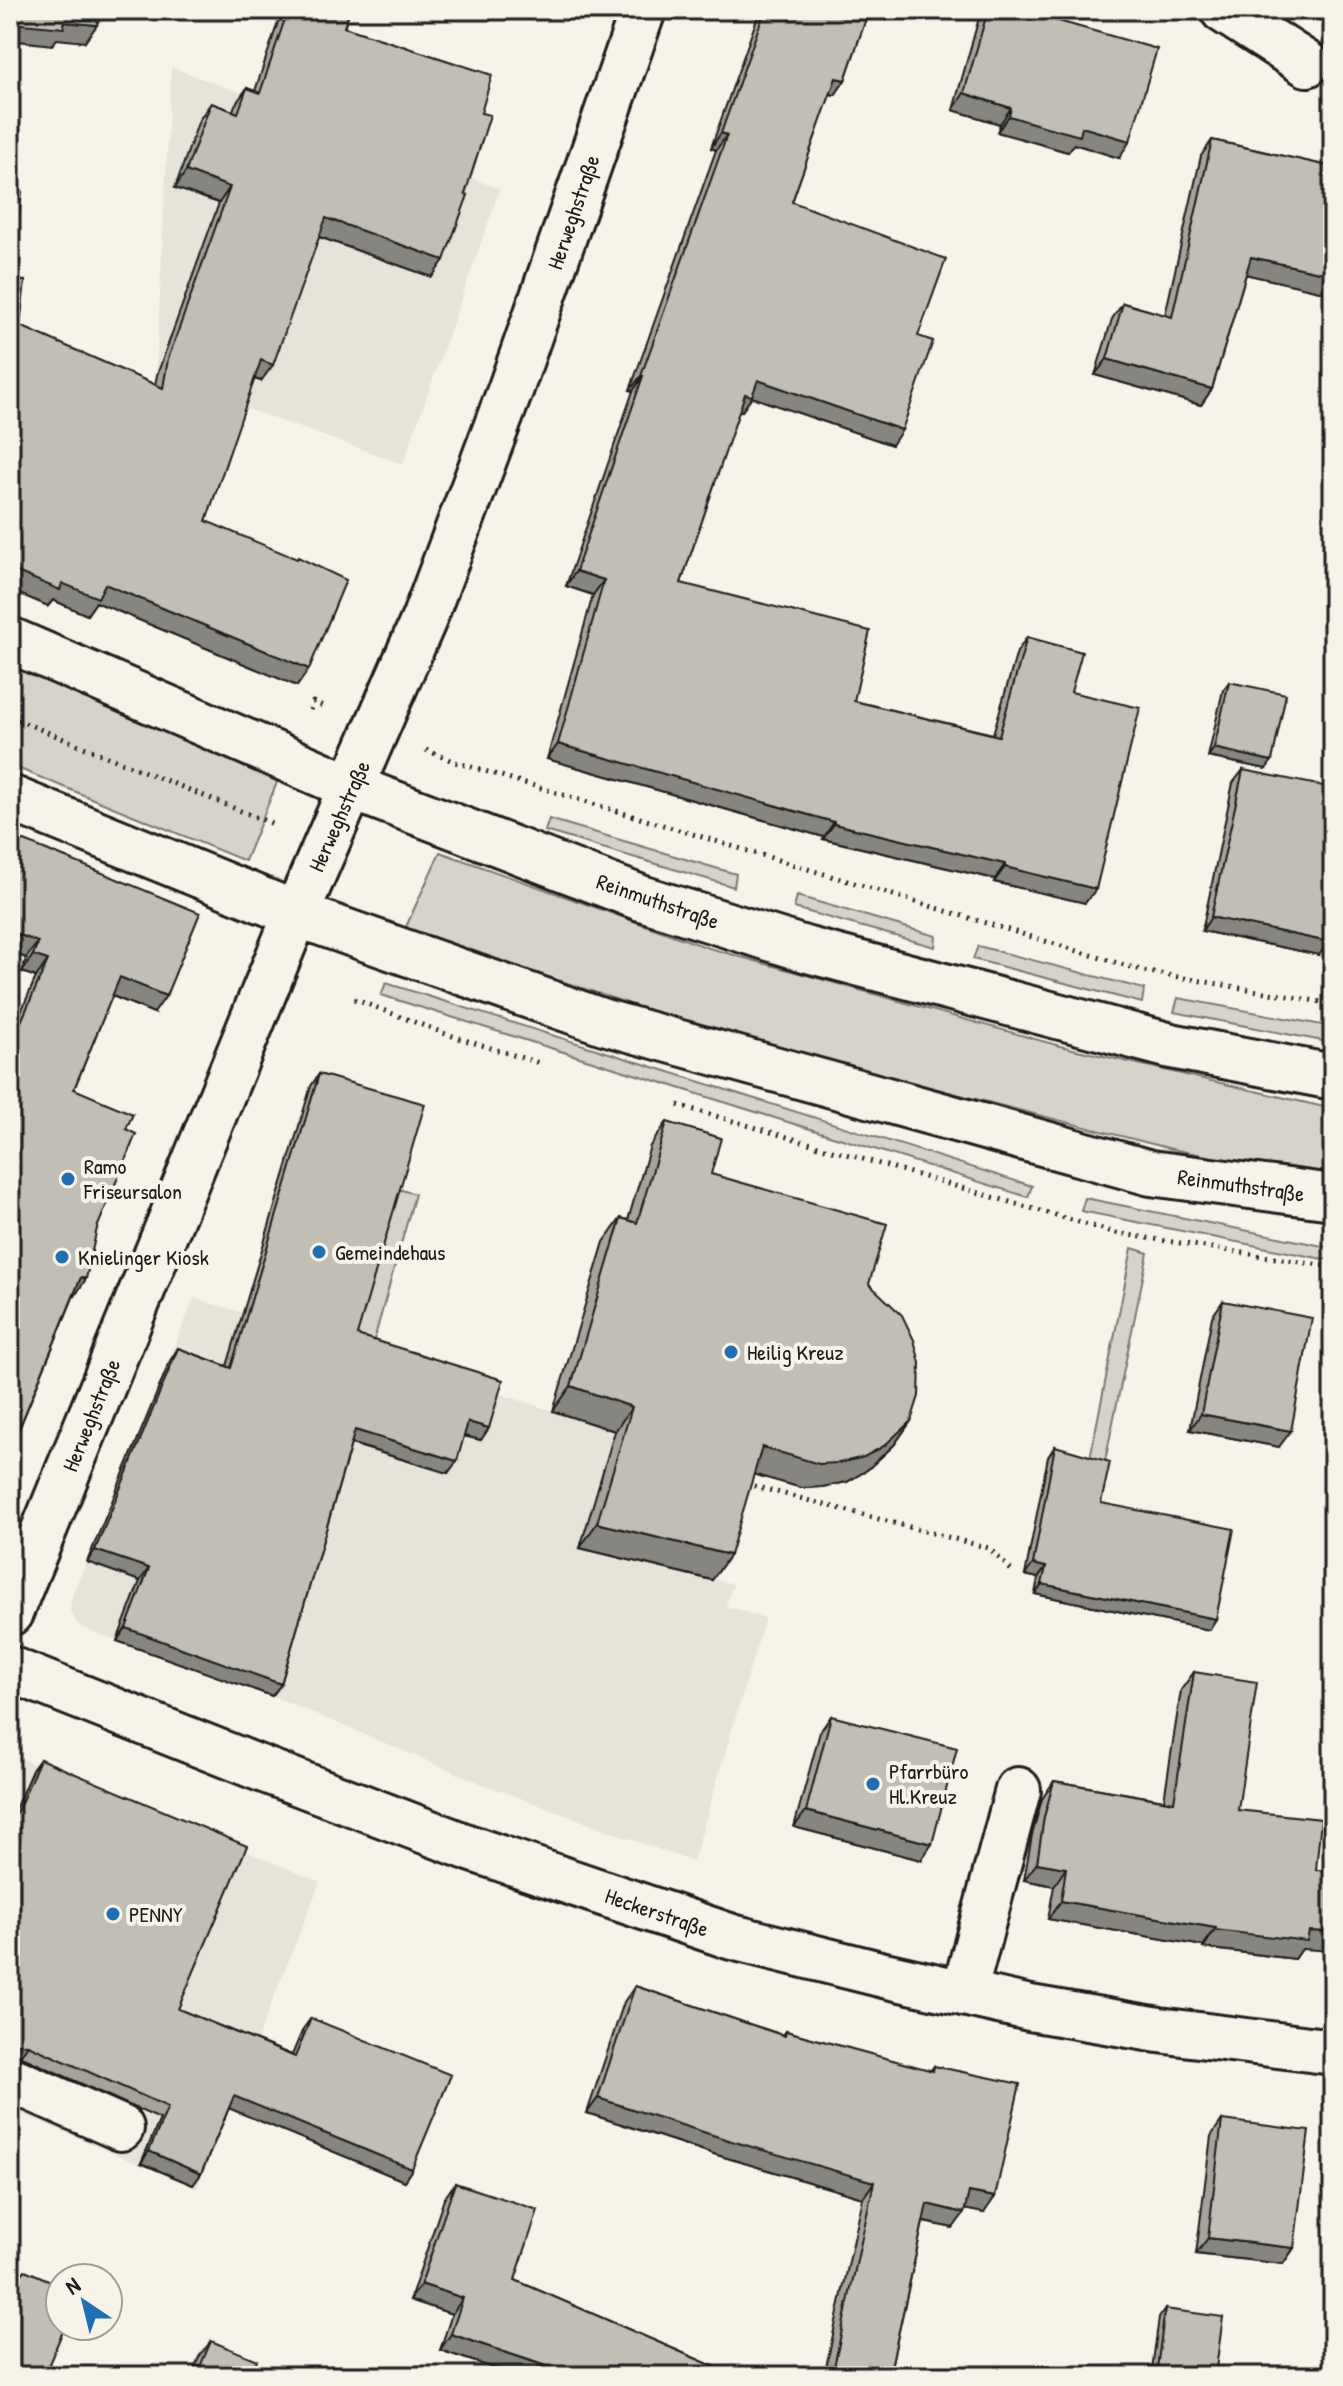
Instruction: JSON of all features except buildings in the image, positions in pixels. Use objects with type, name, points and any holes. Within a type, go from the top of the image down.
[{"type":"street","name":"Herweghstraße","points":[[10,1613],[296,914],[424,619],[511,388],[643,10]]},
{"type":"street","points":[[1223,10],[1307,64]]},
{"type":"street","name":"Reinmuthstraße","points":[[10,640],[351,787],[641,898],[808,950],[1171,1046],[1333,1077]]},
{"type":"street","name":"Reinmuthstraße","points":[[10,798],[296,914],[604,1022],[1151,1173],[1333,1197]]},
{"type":"street","name":"Heckerstraße","points":[[10,1669],[254,1766],[525,1867],[732,1937],[1030,2008],[1159,2030],[1333,2052]]},
{"type":"street","points":[[964,1993],[1018,1790]]},
{"type":"street","points":[[10,2079],[121,2128]]},
{"type":"path","points":[[289,761],[313,702],[455,762],[1144,971],[1333,1004]]},
{"type":"path","points":[[10,717],[325,846]]},
{"type":"path","points":[[742,1483],[989,1548],[1011,1570]]},
{"type":"shaded area","points":[[171,67],[500,189],[403,464],[156,377]]},
{"type":"shaded area","points":[[10,665],[280,775],[245,861],[10,765]]},
{"type":"shaded area","points":[[549,819],[736,874],[734,887],[545,831]]},
{"type":"shaded area","points":[[440,852],[709,948],[1060,1046],[1333,1109],[1333,1181],[1172,1149],[720,1034],[405,929]]},
{"type":"shaded area","points":[[797,896],[936,936],[935,947],[794,908]]},
{"type":"shaded area","points":[[978,946],[1144,989],[1142,1003],[973,959]]},
{"type":"shaded area","points":[[386,983],[1032,1186],[1028,1197],[381,995]]},
{"type":"shaded area","points":[[1178,998],[1333,1027],[1333,1043],[1174,1012]]},
{"type":"shaded area","points":[[395,1188],[415,1194],[370,1354],[350,1345]]},
{"type":"shaded area","points":[[1085,1198],[1333,1248],[1333,1261],[1081,1211]]},
{"type":"shaded area","points":[[1132,1248],[1148,1253],[1103,1471],[1088,1468]]},
{"type":"shaded area","points":[[194,1298],[618,1432],[646,1562],[733,1584],[726,1606],[765,1618],[693,1862],[485,1785],[272,1696],[80,1627],[70,1612],[72,1596]]},
{"type":"shaded area","points":[[10,1754],[320,1882],[197,2189],[10,2109]]},
{"type":"place","name":"Ramo Friseursalon","points":[[68,1179]]},
{"type":"place","name":"Gemeindehaus","points":[[319,1252]]},
{"type":"place","name":"Knielinger Kiosk","points":[[62,1257]]},
{"type":"place","name":"Heilig Kreuz","points":[[731,1352]]},
{"type":"place","name":"Pfarrbüro Hl.Kreuz","points":[[873,1784]]},
{"type":"place","name":"PENNY","points":[[113,1914]]}]
